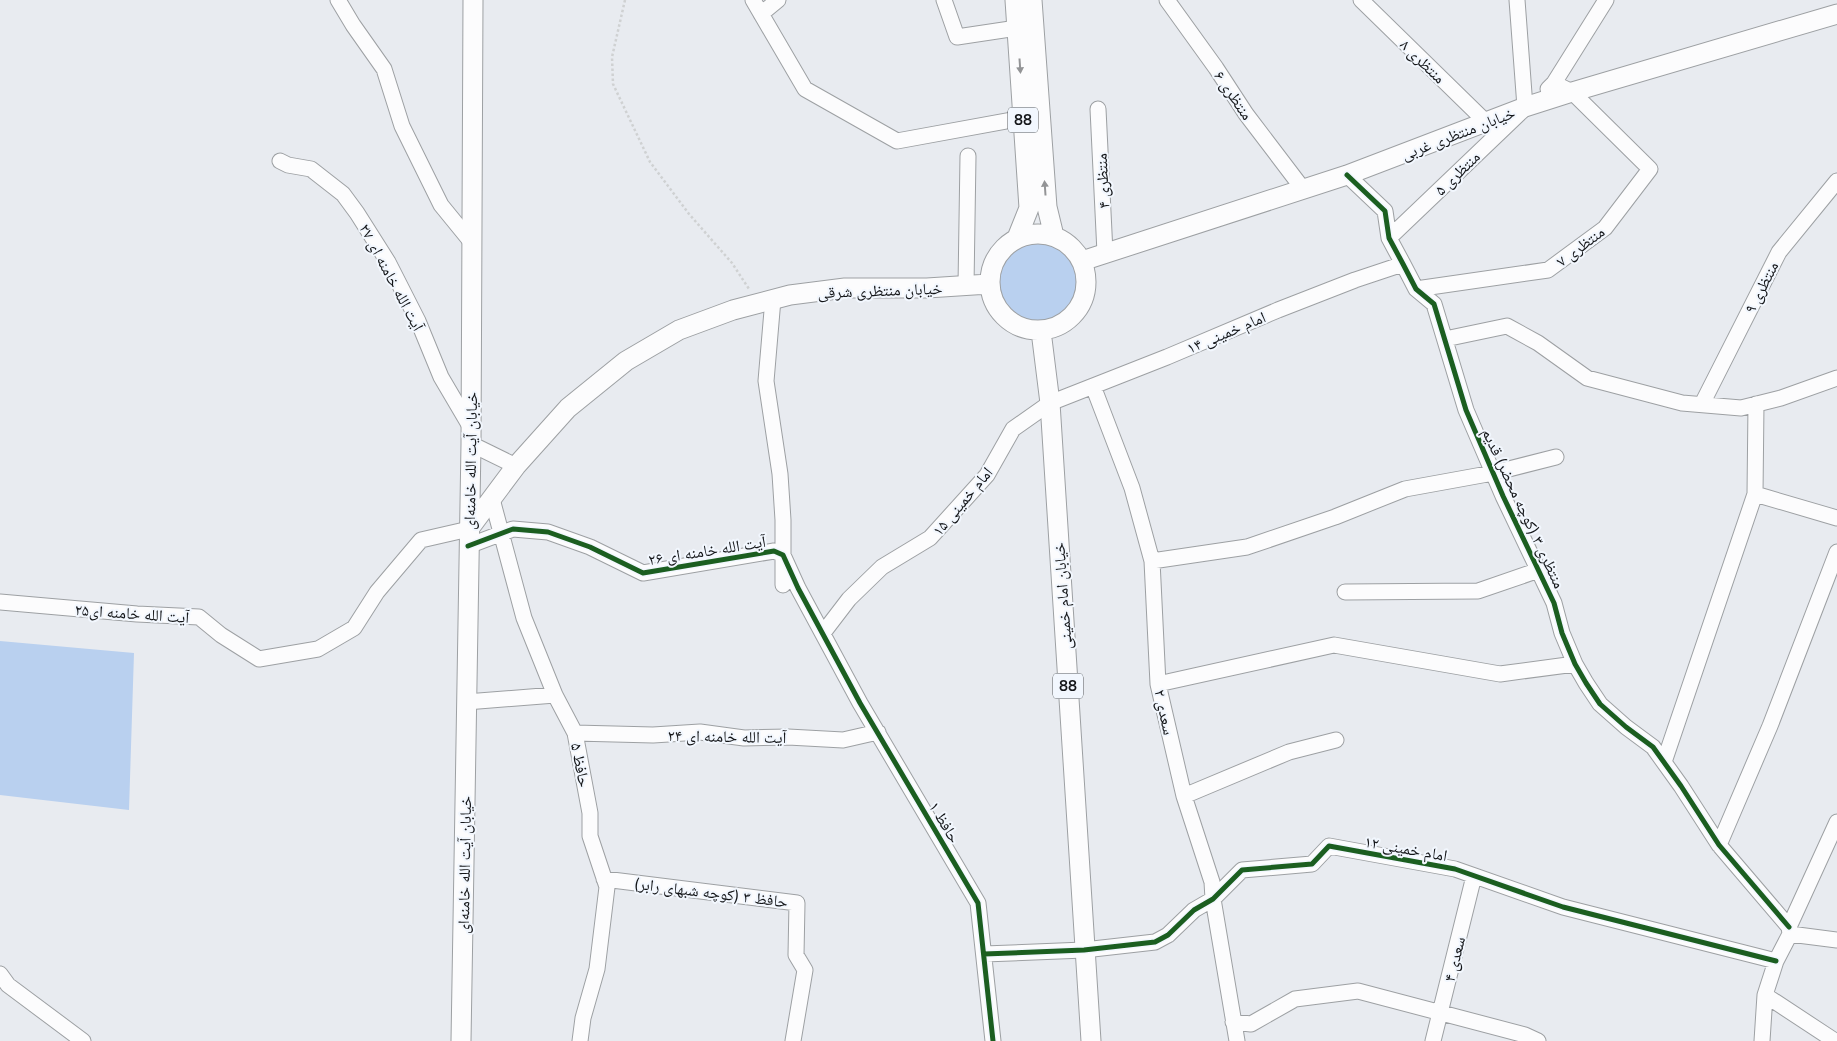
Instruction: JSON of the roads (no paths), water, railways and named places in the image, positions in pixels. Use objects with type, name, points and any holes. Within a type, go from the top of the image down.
[{"type":"main road","name":"خیابان آیت الله خامنه‌ای","points":[[461,1041],[471,436],[473,0]]},
{"type":"main road","name":"88","points":[[989,284],[990,270],[996,257],[1005,246],[1017,238],[1030,208],[1015,0]]},
{"type":"main road","name":"88","points":[[1032,0],[1046,207],[1054,236]]},
{"type":"main road","name":"خیابان منتظری غربی","points":[[1082,261],[1347,175],[1525,107],[1837,14]]},
{"type":"main road","points":[[989,284],[992,299],[1000,312],[1012,323],[1025,329],[1040,331],[1056,327],[1070,319],[1080,307],[1086,292],[1086,276],[1082,261],[1075,250],[1054,236],[1035,233],[1017,238]]},
{"type":"main road","name":"خیابان منتظری شرقی","points":[[469,537],[492,499],[516,466],[568,408],[626,361],[679,330],[733,310],[790,295],[845,288],[927,288],[989,284]]},
{"type":"main road","name":"خیابان امام خمینی","points":[[1040,331],[1050,403],[1091,1041]]},
{"type":"street","points":[[338,0],[353,26],[384,69],[402,126],[442,205],[472,243]]},
{"type":"street","points":[[753,0],[805,88],[897,141],[1023,118]]},
{"type":"street","points":[[761,14],[778,0]]},
{"type":"street","points":[[944,0],[957,37],[1017,28]]},
{"type":"street","name":"منتظری ۶","points":[[1167,0],[1242,108],[1303,189]]},
{"type":"street","name":"منتظری ۸","points":[[1361,0],[1486,122]]},
{"type":"street","points":[[1517,0],[1525,107]]},
{"type":"street","name":"منتظری ۵","points":[[1389,238],[1525,107],[1554,84],[1606,0]]},
{"type":"street","name":"منتظری ۷","points":[[1416,289],[1548,270],[1605,228],[1650,168],[1572,92],[1554,84]]},
{"type":"street","name":"منتظری ۴","points":[[1098,109],[1105,253]]},
{"type":"street","points":[[966,286],[968,156]]},
{"type":"street","name":"آیت الله خامنه ای ۲۷","points":[[280,160],[288,165],[311,169],[344,194],[388,262],[418,321],[441,377],[471,436]]},
{"type":"street","name":"منتظری ۳ (کوچه محضر) قدیم","points":[[1347,175],[1385,211],[1389,238],[1416,289],[1434,304],[1466,410],[1554,602],[1562,633],[1575,664],[1600,704],[1653,747],[1719,845],[1789,931]]},
{"type":"street","name":"منتظری ۹","points":[[1702,404],[1779,252],[1836,185]]},
{"type":"street","name":"امام خمینی ۱۴","points":[[1050,403],[1286,307],[1403,264]]},
{"type":"street","points":[[765,301],[766,381],[780,474],[783,520],[783,585]]},
{"type":"street","points":[[1445,339],[1507,326],[1538,343],[1587,378],[1682,403],[1741,408],[1781,398],[1837,378]]},
{"type":"street","name":"سعدی ۲","points":[[1093,386],[1132,488],[1152,561],[1158,684],[1184,796],[1212,882],[1213,899],[1233,1022],[1238,1041]]},
{"type":"street","name":"امام خمینی ۱۵","points":[[823,633],[849,599],[882,567],[930,538],[987,474],[1013,430],[1050,403]]},
{"type":"street","points":[[1664,762],[1755,494],[1756,404]]},
{"type":"street","points":[[471,436],[516,466]]},
{"type":"street","points":[[1152,561],[1247,547],[1335,517],[1405,489],[1493,472],[1556,457]]},
{"type":"street","points":[[1755,494],[1837,518]]},
{"type":"street","name":"حافظ ۵","points":[[492,499],[524,618],[555,695],[575,733],[590,813],[590,836],[607,888],[597,969],[583,1018],[580,1041]]},
{"type":"street","name":"آیت الله خامنه ای ۲۶","points":[[469,537],[513,529],[548,532],[590,547],[642,573],[774,551],[783,556],[823,633]]},
{"type":"street","name":"آیت الله خامنه ای۲۵","points":[[0,602],[199,617],[221,635],[259,659],[318,649],[354,628],[377,592],[421,540],[469,537]]},
{"type":"street","points":[[1719,845],[1770,726],[1837,552]]},
{"type":"street","points":[[1345,592],[1478,591],[1539,570]]},
{"type":"street","name":"حافظ ۱","points":[[823,633],[878,732],[978,903],[993,1041]]},
{"type":"street","points":[[1158,684],[1334,645],[1500,674],[1575,664]]},
{"type":"street","points":[[466,702],[555,695]]},
{"type":"street","name":"آیت الله خامنه ای ۲۴","points":[[575,733],[653,735],[700,732],[744,738],[788,737],[843,740],[878,732]]},
{"type":"street","points":[[1184,796],[1289,752],[1336,740]]},
{"type":"street","points":[[1762,1041],[1765,995],[1776,961],[1837,822]]},
{"type":"street","name":"امام خمینی ۱۲","points":[[984,954],[1084,950],[1155,942],[1168,935],[1194,910],[1213,899],[1242,870],[1312,864],[1329,846],[1456,869],[1563,907],[1776,961]]},
{"type":"street","name":"سعدی ۴","points":[[1433,1041],[1474,876]]},
{"type":"street","name":"حافظ ۳ (کوچه شبهای رابر)","points":[[604,879],[797,903],[796,955],[805,970],[793,1041]]},
{"type":"street","points":[[1789,931],[1837,940]]},
{"type":"street","points":[[0,974],[8,985],[83,1041]]},
{"type":"street","points":[[1233,1022],[1251,1024],[1295,999],[1358,991],[1441,1012],[1529,1039]]},
{"type":"street","points":[[1765,995],[1835,1041]]}]
